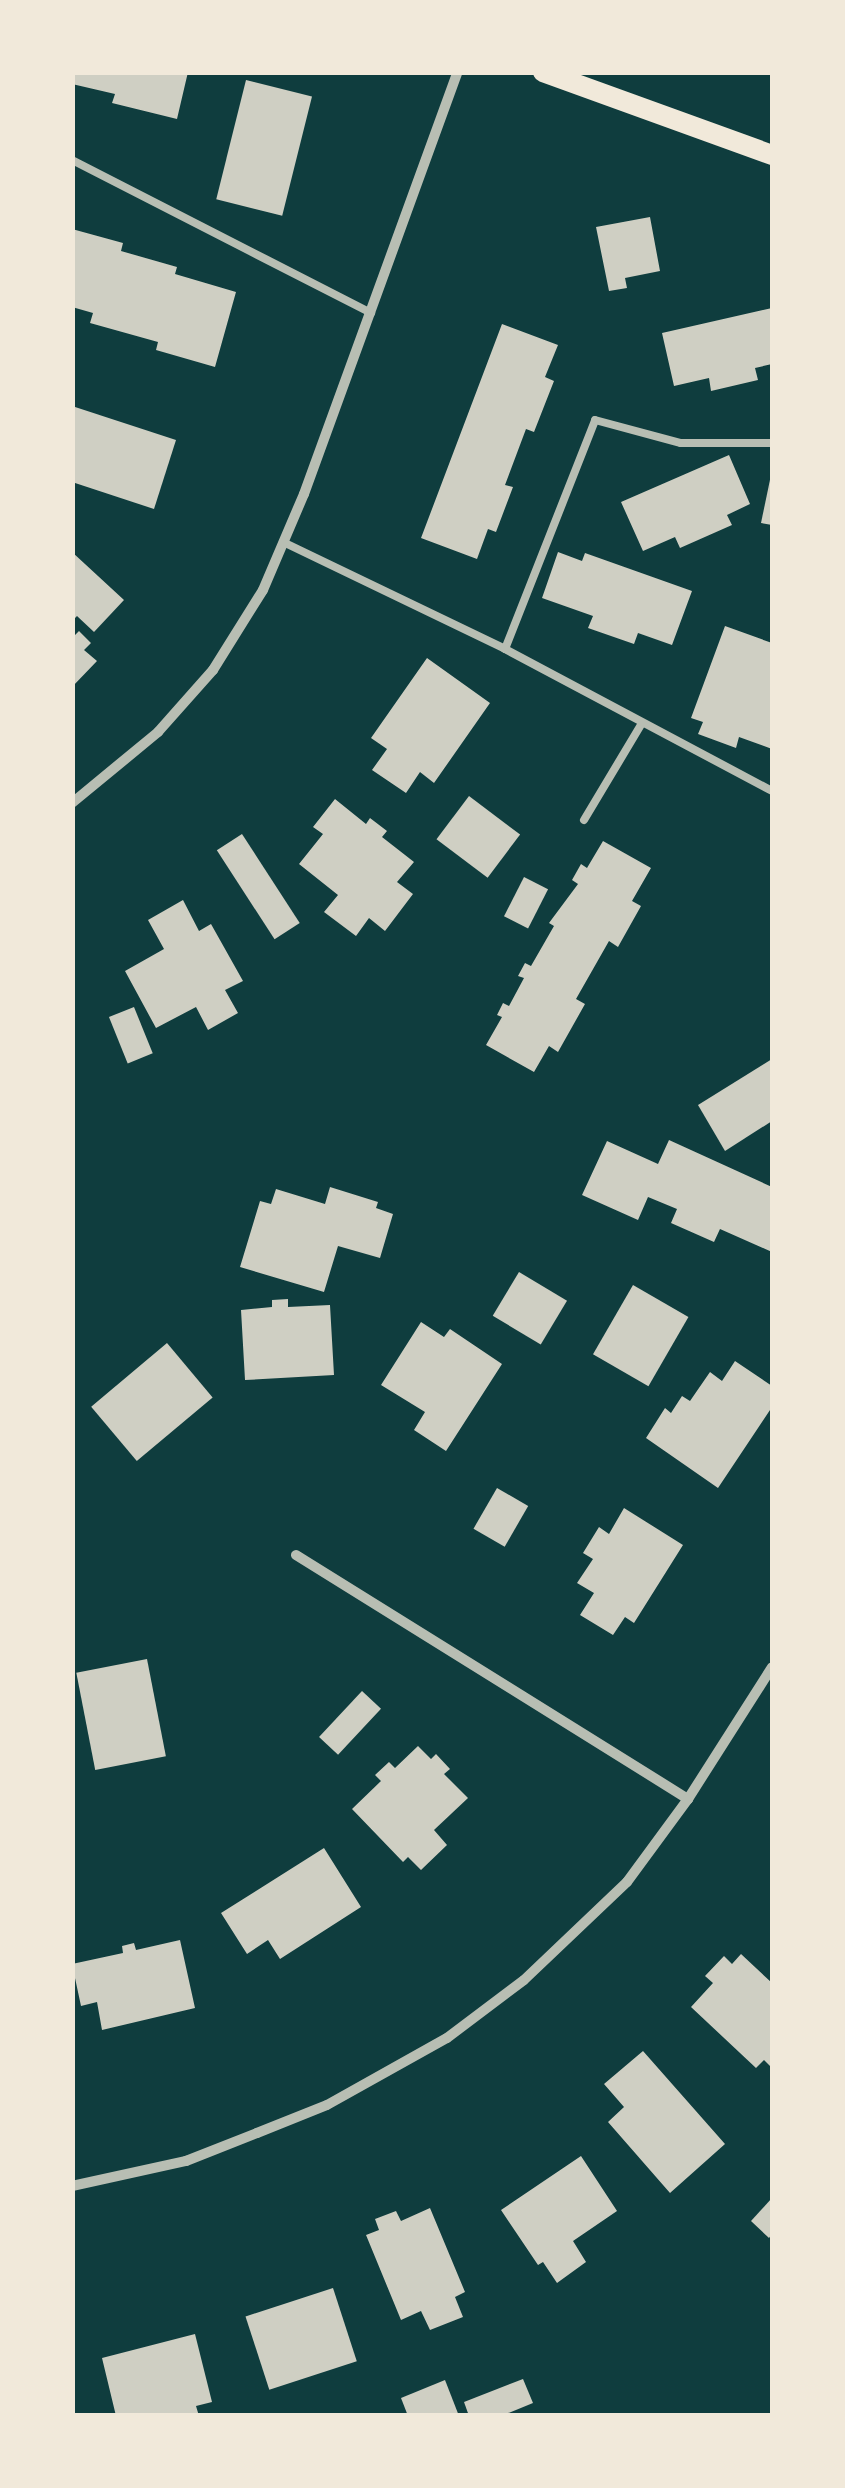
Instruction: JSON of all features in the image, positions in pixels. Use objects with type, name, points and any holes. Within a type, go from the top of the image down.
[{"type":"main road","points":[[543,72],[772,155]]},
{"type":"street","points":[[72,803],[158,732],[213,670],[263,590],[372,313],[458,72]]},
{"type":"street","points":[[296,1554],[688,1799]]},
{"type":"street","points":[[72,2186],[186,2162],[327,2104],[447,2038],[524,1980],[627,1882],[688,1799],[772,1667]]},
{"type":"lane","points":[[72,160],[372,313]]},
{"type":"lane","points":[[505,649],[595,420],[682,443],[772,443]]},
{"type":"lane","points":[[283,542],[505,649],[772,791]]},
{"type":"lane","points":[[584,820],[642,723]]},
{"type":"building","points":[[72,72],[188,72],[177,119],[112,103],[115,94],[72,84]]},
{"type":"building","points":[[246,80],[312,96],[282,216],[216,199]]},
{"type":"building","points":[[650,217],[660,271],[625,278],[627,288],[609,291],[596,227]]},
{"type":"building","points":[[72,229],[123,243],[121,251],[177,267],[175,274],[236,292],[215,367],[156,350],[158,342],[90,323],[93,313],[72,307]]},
{"type":"building","points":[[772,308],[772,364],[755,368],[758,380],[711,391],[709,378],[674,386],[662,333]]},
{"type":"building","points":[[502,324],[558,345],[545,377],[554,381],[534,432],[526,429],[505,485],[513,487],[496,532],[488,529],[477,559],[421,538]]},
{"type":"building","points":[[72,406],[176,440],[154,509],[72,482]]},
{"type":"building","points":[[729,455],[750,504],[727,515],[732,525],[680,548],[675,537],[643,551],[621,502]]},
{"type":"building","points":[[772,476],[772,525],[761,523]]},
{"type":"building","points":[[72,552],[124,600],[94,632],[77,616],[72,621]]},
{"type":"building","points":[[558,552],[582,561],[585,553],[692,591],[672,645],[638,633],[634,644],[588,628],[593,616],[542,598]]},
{"type":"building","points":[[725,626],[772,643],[772,749],[739,737],[736,748],[698,734],[703,722],[691,718]]},
{"type":"building","points":[[79,631],[91,643],[84,650],[97,661],[72,687],[72,638]]},
{"type":"building","points":[[427,658],[490,703],[434,783],[420,772],[406,793],[372,770],[387,749],[371,738]]},
{"type":"building","points":[[469,796],[520,835],[488,878],[437,839]]},
{"type":"building","points":[[335,799],[366,824],[370,818],[387,831],[382,837],[414,862],[397,882],[413,894],[385,931],[369,918],[356,936],[324,912],[338,895],[299,864],[323,834],[313,827]]},
{"type":"building","points":[[242,834],[300,923],[275,939],[217,850]]},
{"type":"building","points":[[603,841],[651,868],[632,901],[641,906],[618,947],[609,941],[576,999],[585,1004],[558,1052],[549,1046],[534,1072],[486,1045],[502,1017],[497,1015],[503,1003],[509,1006],[524,978],[518,976],[525,963],[531,966],[554,926],[549,923],[578,884],[572,880],[581,864],[587,868]]},
{"type":"building","points":[[524,877],[548,889],[528,928],[504,916]]},
{"type":"building","points":[[183,900],[199,931],[211,924],[243,981],[225,990],[238,1013],[208,1030],[196,1007],[156,1028],[125,971],[164,949],[148,920]]},
{"type":"building","points":[[134,1007],[153,1053],[128,1063],[109,1017]]},
{"type":"building","points":[[772,1059],[772,1121],[725,1151],[698,1105]]},
{"type":"building","points":[[669,1140],[772,1187],[772,1252],[720,1229],[714,1242],[671,1223],[677,1209],[648,1197],[638,1220],[582,1195],[607,1141],[658,1164]]},
{"type":"building","points":[[330,1187],[378,1202],[376,1208],[393,1214],[380,1258],[338,1246],[324,1292],[240,1267],[260,1201],[271,1204],[276,1189],[325,1204]]},
{"type":"building","points":[[519,1272],[567,1301],[541,1345],[493,1316]]},
{"type":"building","points":[[633,1285],[688,1317],[648,1386],[593,1354]]},
{"type":"building","points":[[288,1299],[288,1307],[330,1305],[334,1375],[245,1380],[241,1310],[272,1307],[272,1300]]},
{"type":"building","points":[[421,1322],[444,1337],[450,1329],[502,1364],[446,1451],[414,1430],[425,1412],[381,1385]]},
{"type":"building","points":[[167,1343],[213,1397],[137,1461],[91,1407]]},
{"type":"building","points":[[735,1361],[772,1386],[772,1407],[718,1488],[646,1438],[665,1408],[671,1413],[682,1396],[690,1401],[710,1372],[722,1381]]},
{"type":"building","points":[[497,1488],[528,1506],[505,1547],[474,1529]]},
{"type":"building","points":[[624,1508],[683,1545],[634,1623],[625,1617],[613,1635],[580,1615],[594,1593],[577,1583],[593,1559],[583,1553],[599,1527],[609,1534]]},
{"type":"building","points":[[147,1659],[166,1756],[95,1770],[76,1673]]},
{"type":"building","points":[[362,1691],[381,1709],[338,1755],[319,1737]]},
{"type":"building","points":[[418,1746],[431,1759],[436,1754],[450,1769],[444,1774],[468,1798],[434,1830],[447,1845],[421,1870],[408,1857],[403,1862],[352,1809],[381,1781],[375,1775],[389,1762],[395,1768]]},
{"type":"building","points":[[324,1848],[361,1907],[280,1959],[268,1940],[247,1954],[221,1913]]},
{"type":"building","points":[[180,1940],[195,2008],[102,2030],[97,2002],[81,2006],[72,1964],[123,1953],[122,1946],[134,1943],[136,1950]]},
{"type":"building","points":[[741,1954],[772,1983],[772,2068],[764,2060],[756,2068],[691,2007],[713,1983],[705,1976],[724,1956],[732,1964]]},
{"type":"building","points":[[643,2051],[725,2144],[670,2193],[608,2122],[624,2107],[604,2084]]},
{"type":"building","points":[[581,2156],[617,2211],[573,2241],[586,2262],[557,2283],[543,2262],[538,2265],[501,2210]]},
{"type":"building","points":[[772,2198],[772,2234],[769,2238],[751,2221]]},
{"type":"building","points":[[430,2208],[465,2292],[455,2297],[463,2317],[430,2330],[421,2311],[401,2320],[366,2235],[379,2230],[375,2219],[396,2211],[401,2221]]},
{"type":"building","points":[[333,2288],[357,2361],[269,2390],[246,2316]]},
{"type":"building","points":[[195,2334],[212,2402],[196,2406],[199,2416],[116,2416],[102,2358]]},
{"type":"building","points":[[523,2379],[533,2403],[501,2416],[469,2416],[464,2402]]},
{"type":"building","points":[[445,2380],[459,2416],[408,2416],[401,2398]]}]
